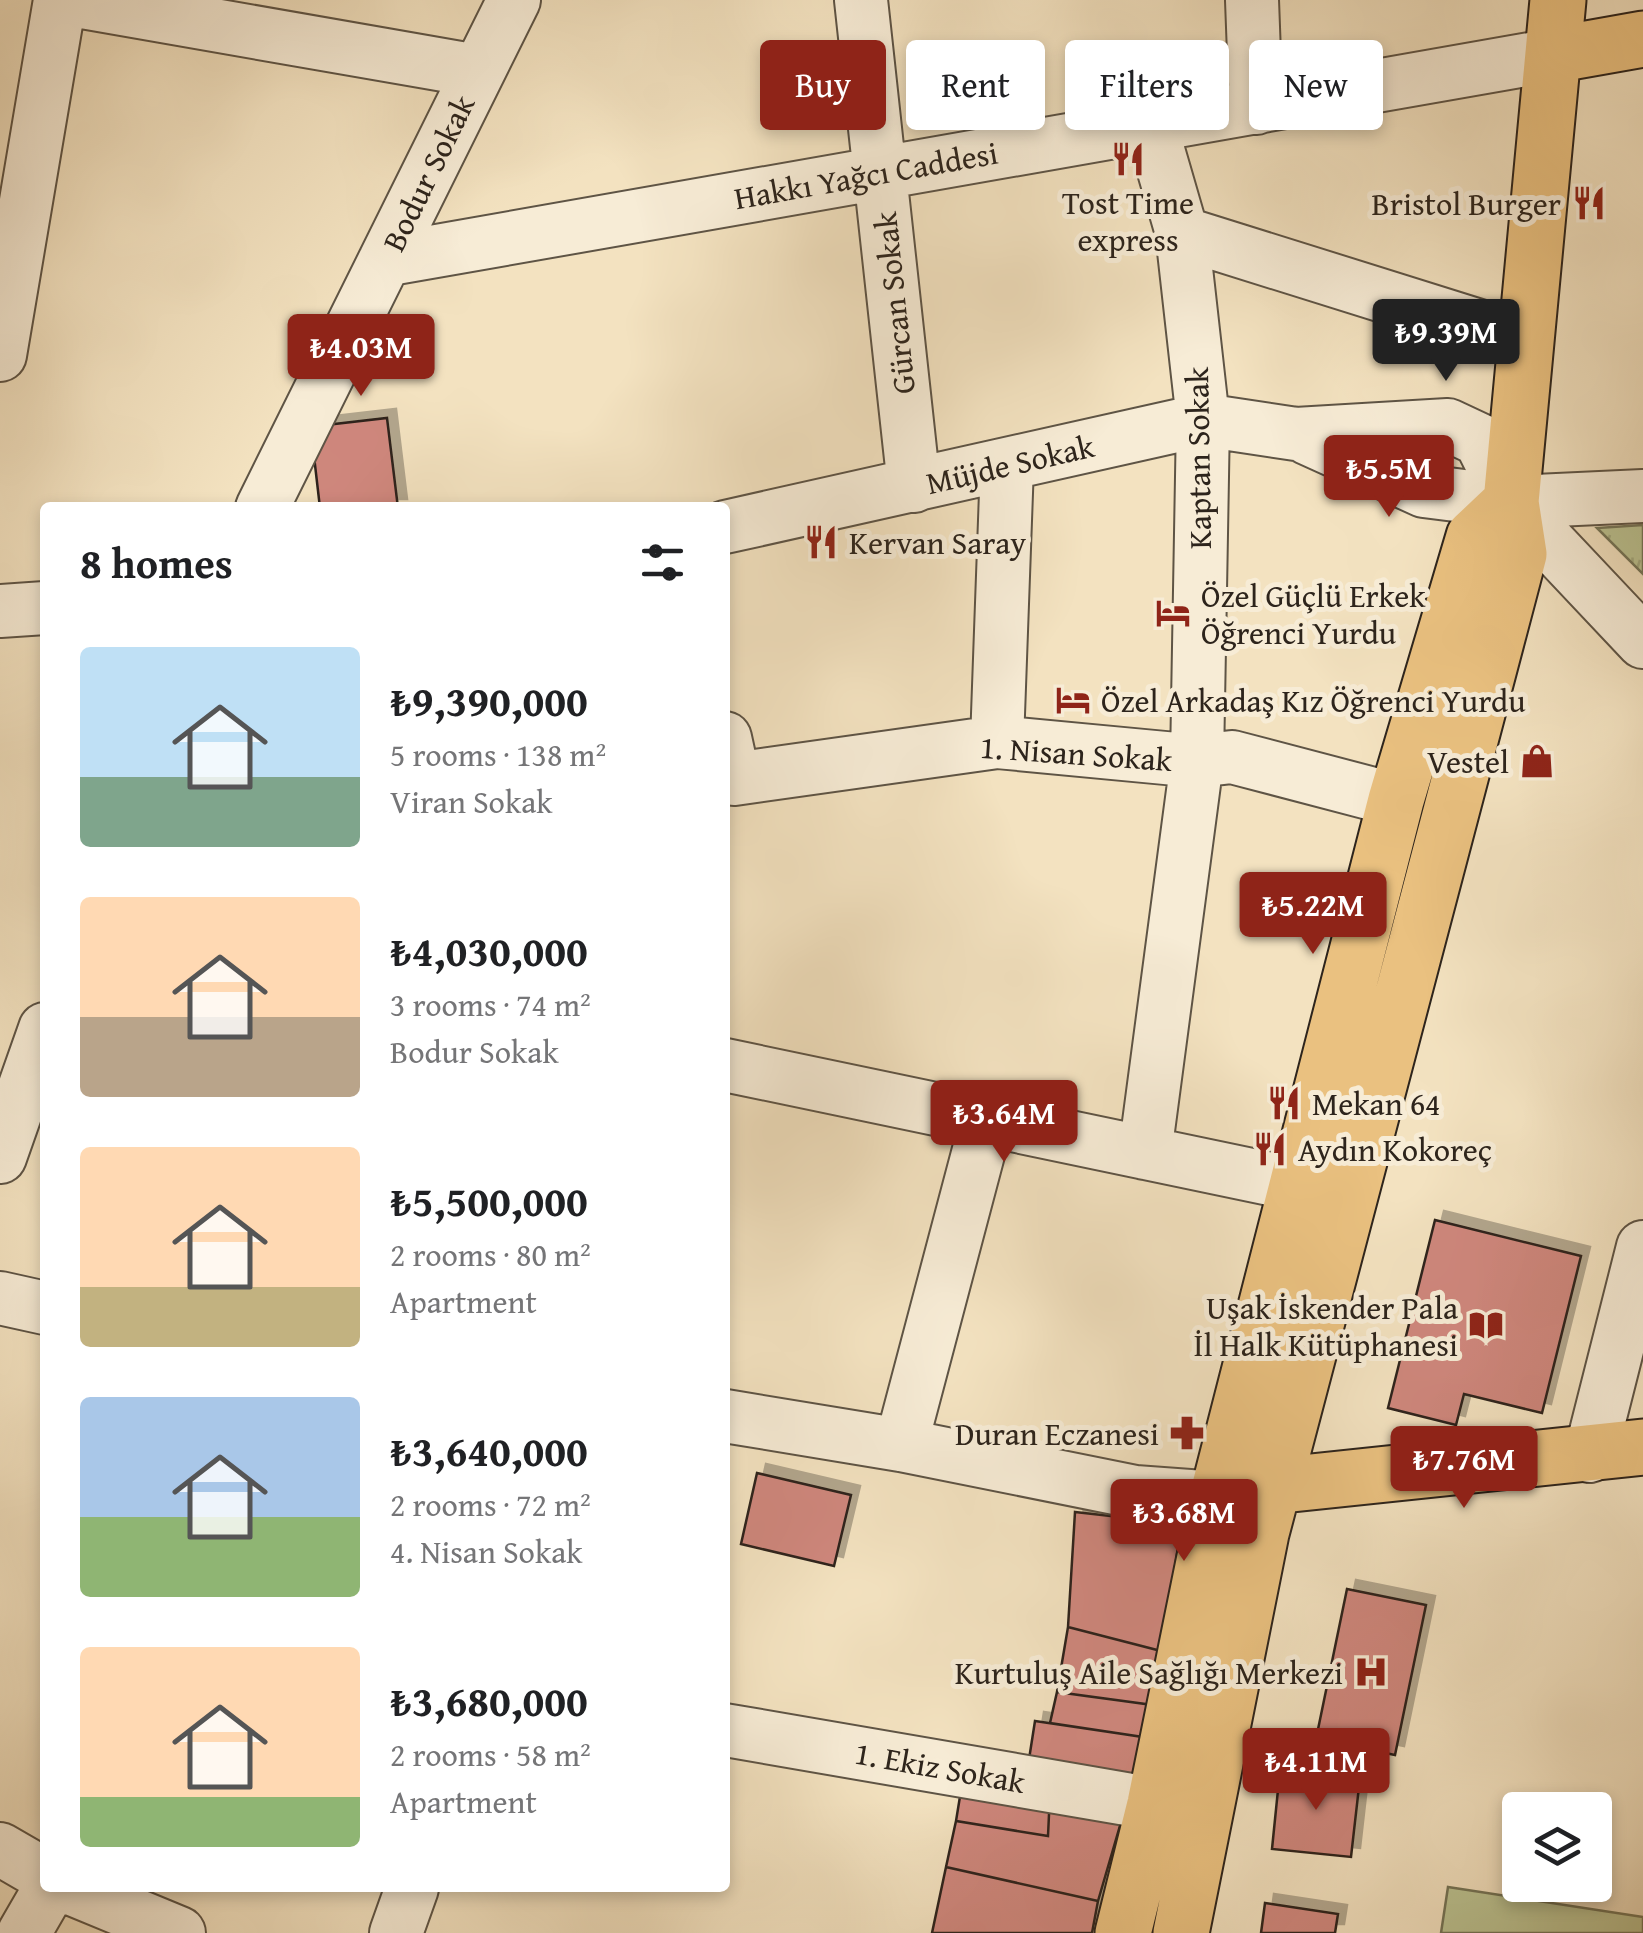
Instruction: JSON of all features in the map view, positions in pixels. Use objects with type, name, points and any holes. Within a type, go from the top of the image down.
[{"type":"main road","points":[[1123,1933],[1156,1804],[1519,554],[1511,502],[1558,0]]},
{"type":"main road","name":"Hakkı Yağcı Caddesi","points":[[1554,55],[1643,39]]},
{"type":"main road","points":[[1181,1933],[1240,1512],[1299,1185],[1396,800],[1474,537],[1511,502]]},
{"type":"main road","points":[[1240,1512],[1643,1448]]},
{"type":"street","points":[[0,356],[18,131],[60,0]]},
{"type":"street","points":[[70,0],[478,71]]},
{"type":"street","name":"Bodur Sokak","points":[[265,502],[514,0]]},
{"type":"street","name":"Gürcan Sokak","points":[[861,0],[914,486]]},
{"type":"street","points":[[1252,0],[1253,40]]},
{"type":"street","name":"Hakkı Yağcı Caddesi","points":[[1383,85],[1554,55]]},
{"type":"street","name":"Hakkı Yağcı Caddesi","points":[[384,260],[1128,130]]},
{"type":"street","name":"Kaptan Sokak","points":[[1146,1152],[1198,761],[1203,420],[1182,234],[1152,130]]},
{"type":"street","points":[[1182,234],[1524,340]]},
{"type":"street","name":"Müjde Sokak","points":[[730,526],[1203,420],[1296,434]]},
{"type":"street","points":[[1296,434],[1448,425],[1480,440],[1511,502],[1643,642]]},
{"type":"street","points":[[1296,434],[1424,491],[1511,502],[1643,496]]},
{"type":"street","points":[[997,742],[1007,464]]},
{"type":"street","points":[[0,612],[40,608]]},
{"type":"street","name":"1. Nisan Sokak","points":[[730,761],[734,779],[997,742],[1198,761],[1232,757],[1396,800]]},
{"type":"street","points":[[0,1157],[40,1043]]},
{"type":"street","points":[[730,1065],[1299,1185]]},
{"type":"street","points":[[901,1444],[987,1120]]},
{"type":"street","points":[[1590,1456],[1643,1246]]},
{"type":"street","points":[[0,1298],[40,1307]]},
{"type":"street","points":[[730,1417],[901,1444],[1240,1512]]},
{"type":"street","name":"1. Ekiz Sokak","points":[[730,1731],[1156,1804]]},
{"type":"street","points":[[0,1849],[40,1872]]},
{"type":"street","points":[[24,1933],[48,1892]]},
{"type":"street","points":[[80,1892],[179,1933]]},
{"type":"street","points":[[396,1933],[411,1892]]},
{"type":"green space","points":[[1643,525],[1643,574],[1597,528]]},
{"type":"green space","points":[[1448,1887],[1502,1895],[1502,1902],[1546,1902],[1643,1917],[1643,1933],[1441,1933]]},
{"type":"building","points":[[387,418],[397,502],[319,502],[312,439],[326,425]]},
{"type":"building","name":"Uşak İskender Pala İl Halk Kütüphanesi","points":[[1435,1220],[1581,1256],[1542,1413],[1464,1394],[1456,1425],[1388,1408]]},
{"type":"building","points":[[757,1473],[851,1495],[834,1566],[741,1544]]},
{"type":"building","points":[[1075,1512],[1182,1524],[1161,1651],[1068,1627]]},
{"type":"building","name":"Kurtuluş Aile Sağlığı Merkezi","points":[[1347,1589],[1426,1605],[1395,1755],[1316,1739]]},
{"type":"building","points":[[1068,1627],[1161,1651],[1153,1705],[1057,1692]]},
{"type":"building","points":[[1057,1692],[1153,1705],[1143,1737],[1050,1723]]},
{"type":"building","points":[[1035,1721],[1143,1737],[1132,1791],[1027,1772]]},
{"type":"building","points":[[1280,1770],[1360,1778],[1351,1857],[1272,1849]]},
{"type":"building","points":[[964,1772],[1050,1793],[1048,1836],[956,1821]]},
{"type":"building","points":[[1050,1793],[1126,1805],[1098,1901],[946,1867],[956,1821],[1048,1836]]},
{"type":"building","points":[[946,1867],[1098,1901],[1092,1933],[932,1933]]},
{"type":"building","points":[[1265,1903],[1338,1914],[1335,1933],[1261,1933]]},
{"type":"place","name":"Tost Time express","points":[[1128,159]]},
{"type":"place","name":"Bristol Burger","points":[[1589,203]]},
{"type":"place","name":"Kervan Saray","points":[[821,542]]},
{"type":"place","name":"Özel Güçlü Erkek Öğrenci Yurdu","points":[[1173,613]]},
{"type":"place","name":"Özel Arkadaş Kız Öğrenci Yurdu","points":[[1073,700]]},
{"type":"place","name":"Vestel","points":[[1537,761]]},
{"type":"place","name":"Mekan 64","points":[[1284,1103]]},
{"type":"place","name":"Aydın Kokoreç","points":[[1270,1149]]},
{"type":"place","name":"Uşak İskender Pala İl Halk Kütüphanesi","points":[[1486,1325]]},
{"type":"place","name":"Duran Eczanesi","points":[[1187,1433]]},
{"type":"place","name":"Kurtuluş Aile Sağlığı Merkezi","points":[[1371,1672]]}]
